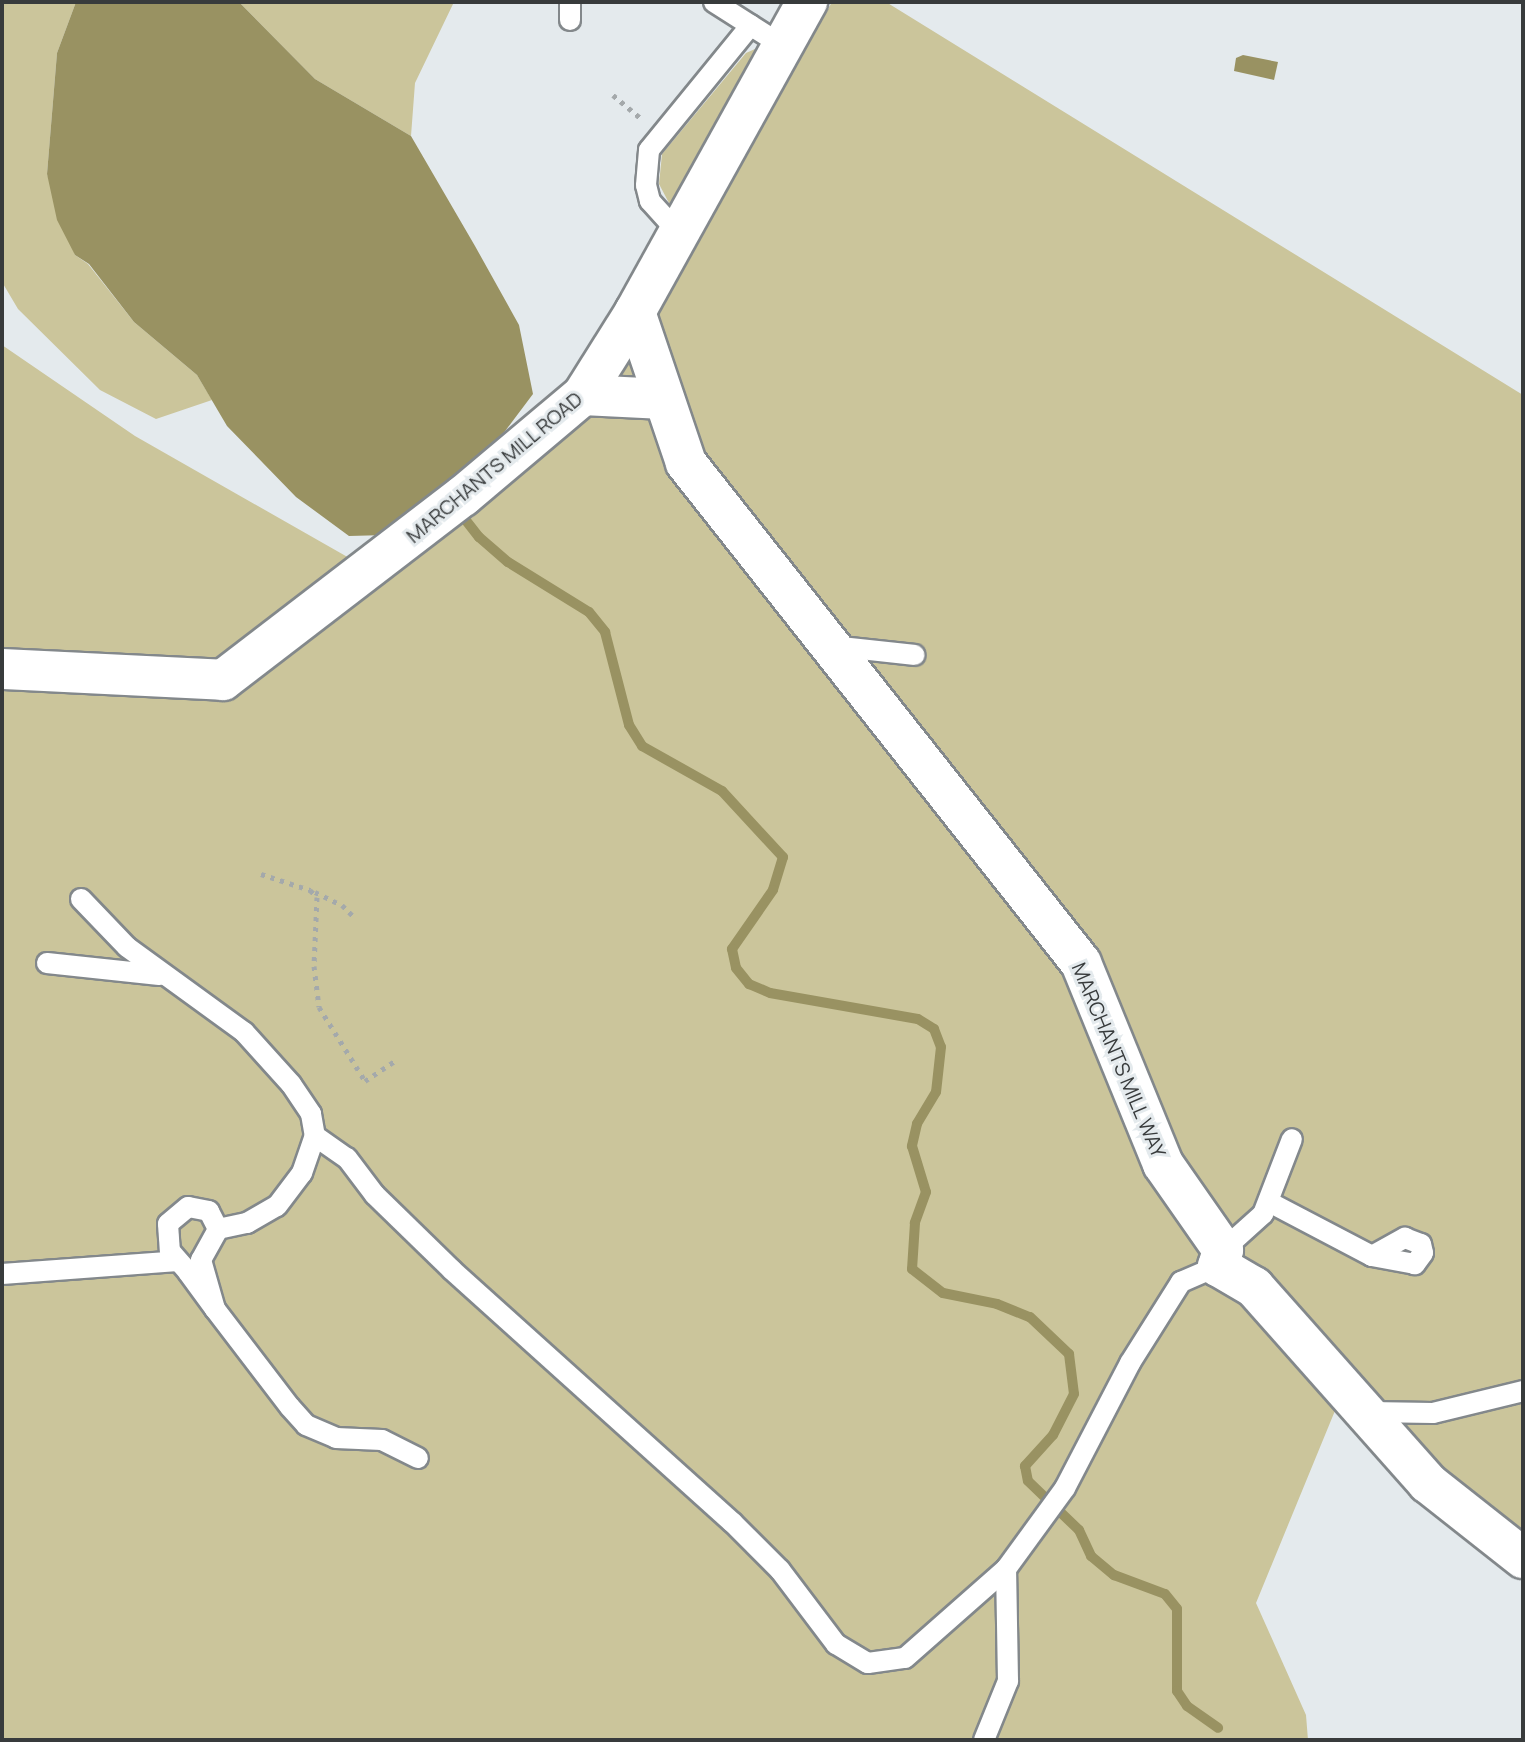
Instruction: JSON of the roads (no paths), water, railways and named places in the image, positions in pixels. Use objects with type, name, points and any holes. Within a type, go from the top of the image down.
[{"type":"street","name":"MARCHANTS MILL ROAD","points":[[2,669],[223,680],[450,506],[583,395],[635,312],[678,232],[767,36],[807,2]]},
{"type":"street","name":"MARCHANTS MILL WAY","points":[[635,312],[686,463],[1081,963],[1163,1164],[1220,1258],[1254,1287],[1295,1339],[1369,1412],[1428,1483],[1523,1558]]},
{"type":"street","points":[[583,395],[664,399]]},
{"type":"lane","points":[[678,232],[657,214],[646,185],[646,160],[660,134],[767,36],[714,2]]},
{"type":"lane","points":[[830,646],[915,655]]},
{"type":"lane","points":[[81,899],[163,976],[244,1032],[291,1084],[311,1114],[315,1136],[302,1173],[277,1206],[247,1223],[218,1229],[201,1260],[215,1309]]},
{"type":"lane","points":[[47,963],[163,976]]},
{"type":"lane","points":[[315,1136],[347,1158],[375,1195],[452,1270],[732,1522],[780,1570],[836,1644],[851,1656],[868,1663],[905,1658],[1006,1569],[1065,1488],[1130,1363],[1181,1282],[1220,1258],[1269,1202],[1292,1139]]},
{"type":"lane","points":[[1269,1202],[1372,1256]]},
{"type":"lane","points":[[218,1229],[201,1207],[176,1212],[166,1238],[178,1261],[306,1425],[336,1438],[382,1440],[418,1458]]},
{"type":"lane","points":[[2,1274],[178,1261]]},
{"type":"lane","points":[[1369,1412],[1433,1413],[1523,1391]]},
{"type":"lane","points":[[984,1740],[1008,1681],[1006,1569]]},
{"type":"waterway","points":[[457,509],[479,537],[508,562],[589,612],[605,632],[629,725],[642,746],[722,791],[783,857],[773,890],[732,949],[736,968],[749,984],[770,993],[918,1019],[934,1029],[941,1047],[936,1092],[917,1124],[912,1146],[926,1192],[915,1223],[912,1269],[943,1293],[997,1304],[1030,1317],[1069,1354],[1074,1394],[1053,1435],[1025,1466],[1028,1481],[1079,1530],[1091,1556],[1114,1575],[1165,1594],[1177,1609],[1177,1691],[1187,1706],[1218,1728]]}]
